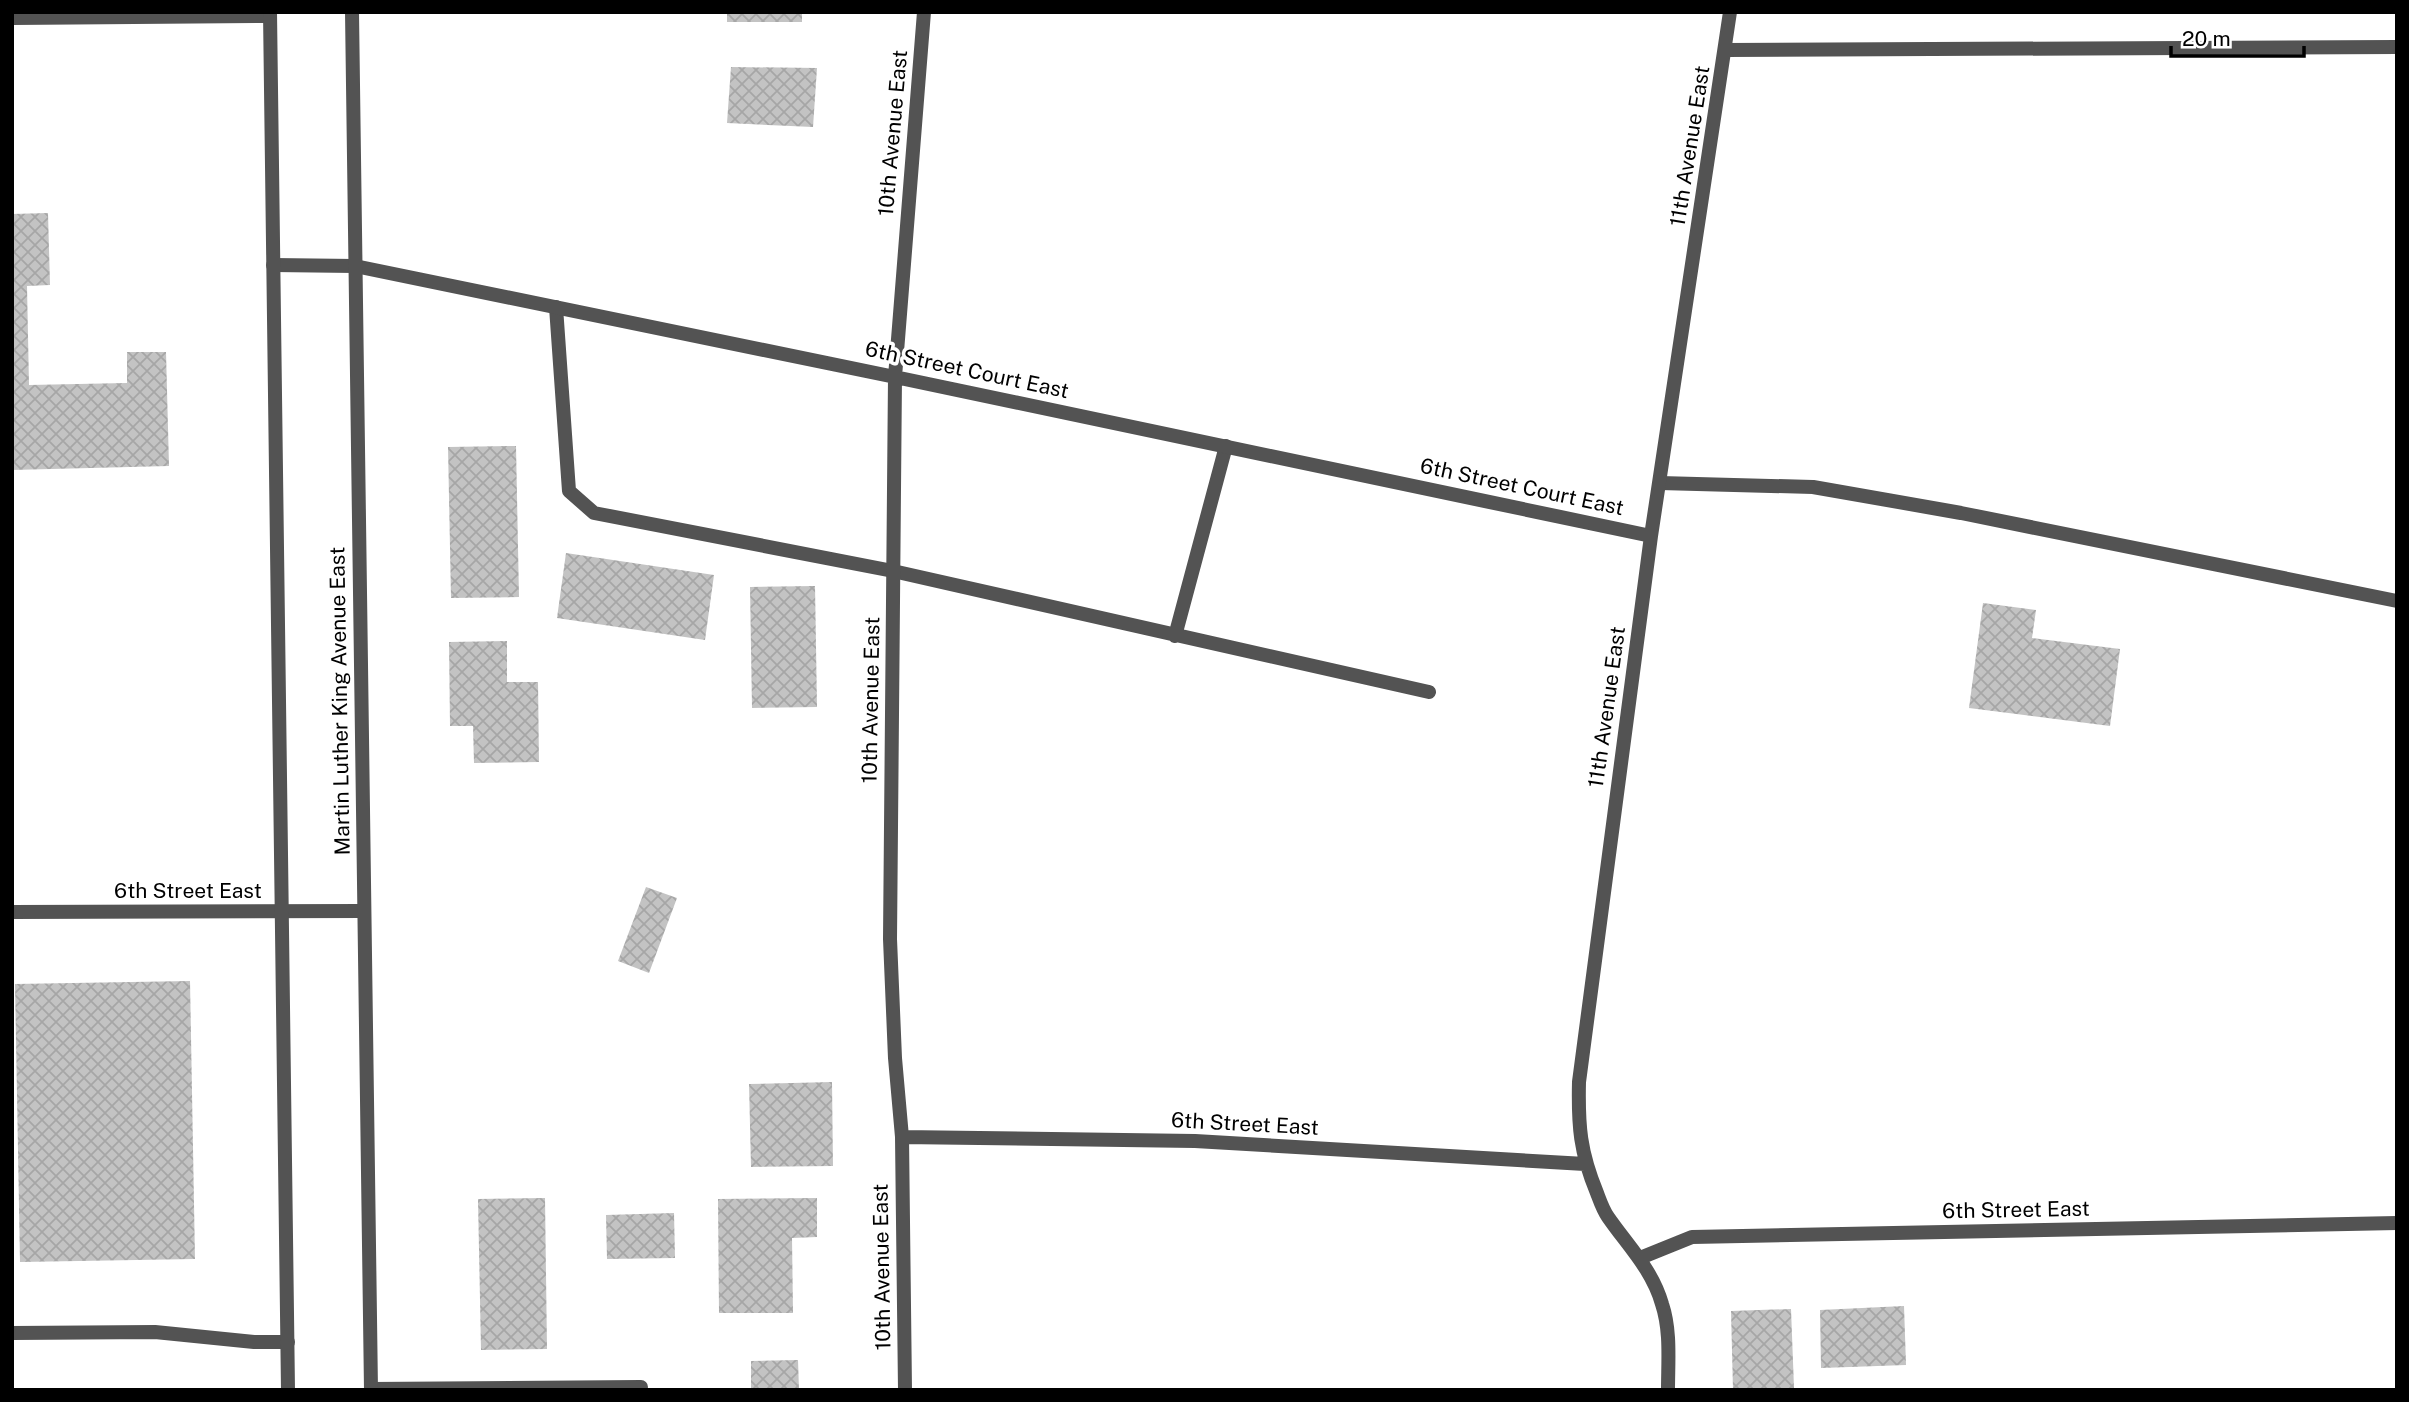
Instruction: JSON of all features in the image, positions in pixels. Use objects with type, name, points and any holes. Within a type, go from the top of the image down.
[{"type":"street","name":"Martin Luther King Avenue East","points":[[352,12],[371,1390]]},
{"type":"street","name":"10th Avenue East","points":[[905,1390],[902,1137],[895,1058],[890,939],[895,376],[924,12]]},
{"type":"street","name":"11th Avenue East","points":[[1668,1390],[1668,1332],[1662,1303],[1651,1275],[1606,1215],[1585,1164],[1578,1125],[1579,1082],[1651,536],[1730,12]]},
{"type":"street","points":[[12,18],[270,14],[288,1390]]},
{"type":"street","points":[[1726,50],[2397,47]]},
{"type":"street","name":"6th Street Court East","points":[[272,265],[355,266],[895,376],[1651,536]]},
{"type":"street","points":[[556,307],[569,491],[594,513],[893,571],[1429,692]]},
{"type":"street","points":[[1175,636],[1226,446]]},
{"type":"street","points":[[1660,484],[1813,487],[1961,513],[2397,601]]},
{"type":"street","name":"6th Street East","points":[[12,912],[364,911]]},
{"type":"street","name":"6th Street East","points":[[902,1137],[1195,1141],[1585,1164]]},
{"type":"street","name":"6th Street East","points":[[1640,1258],[1692,1237],[2397,1223]]},
{"type":"street","points":[[12,1333],[155,1332],[254,1342],[288,1342]]},
{"type":"street","points":[[371,1390],[640,1387]]},
{"type":"building","points":[[727,12],[802,12],[802,22],[727,22]]},
{"type":"building","points":[[731,67],[817,68],[813,127],[727,123]]},
{"type":"building","points":[[48,213],[50,285],[27,286],[29,385],[127,383],[127,352],[166,352],[169,466],[12,470],[12,214]]},
{"type":"building","points":[[516,446],[519,597],[451,598],[448,447]]},
{"type":"building","points":[[566,553],[714,575],[705,640],[557,618]]},
{"type":"building","points":[[815,586],[817,707],[752,708],[750,587]]},
{"type":"building","points":[[1983,603],[2036,610],[2032,638],[2120,649],[2110,726],[1969,708]]},
{"type":"building","points":[[507,641],[507,682],[538,682],[539,762],[474,763],[473,726],[450,726],[449,642]]},
{"type":"building","points":[[646,887],[677,898],[649,973],[618,961]]},
{"type":"building","points":[[190,981],[195,1259],[20,1262],[15,984]]},
{"type":"building","points":[[832,1082],[833,1166],[751,1167],[749,1084]]},
{"type":"building","points":[[545,1198],[547,1349],[481,1350],[478,1199]]},
{"type":"building","points":[[817,1198],[817,1237],[792,1238],[793,1313],[719,1313],[718,1199]]},
{"type":"building","points":[[674,1213],[675,1258],[607,1259],[606,1215]]},
{"type":"building","points":[[1904,1306],[1906,1365],[1821,1368],[1820,1310]]},
{"type":"building","points":[[1791,1309],[1794,1388],[1733,1390],[1731,1311]]},
{"type":"building","points":[[798,1360],[799,1390],[751,1390],[751,1361]]}]
